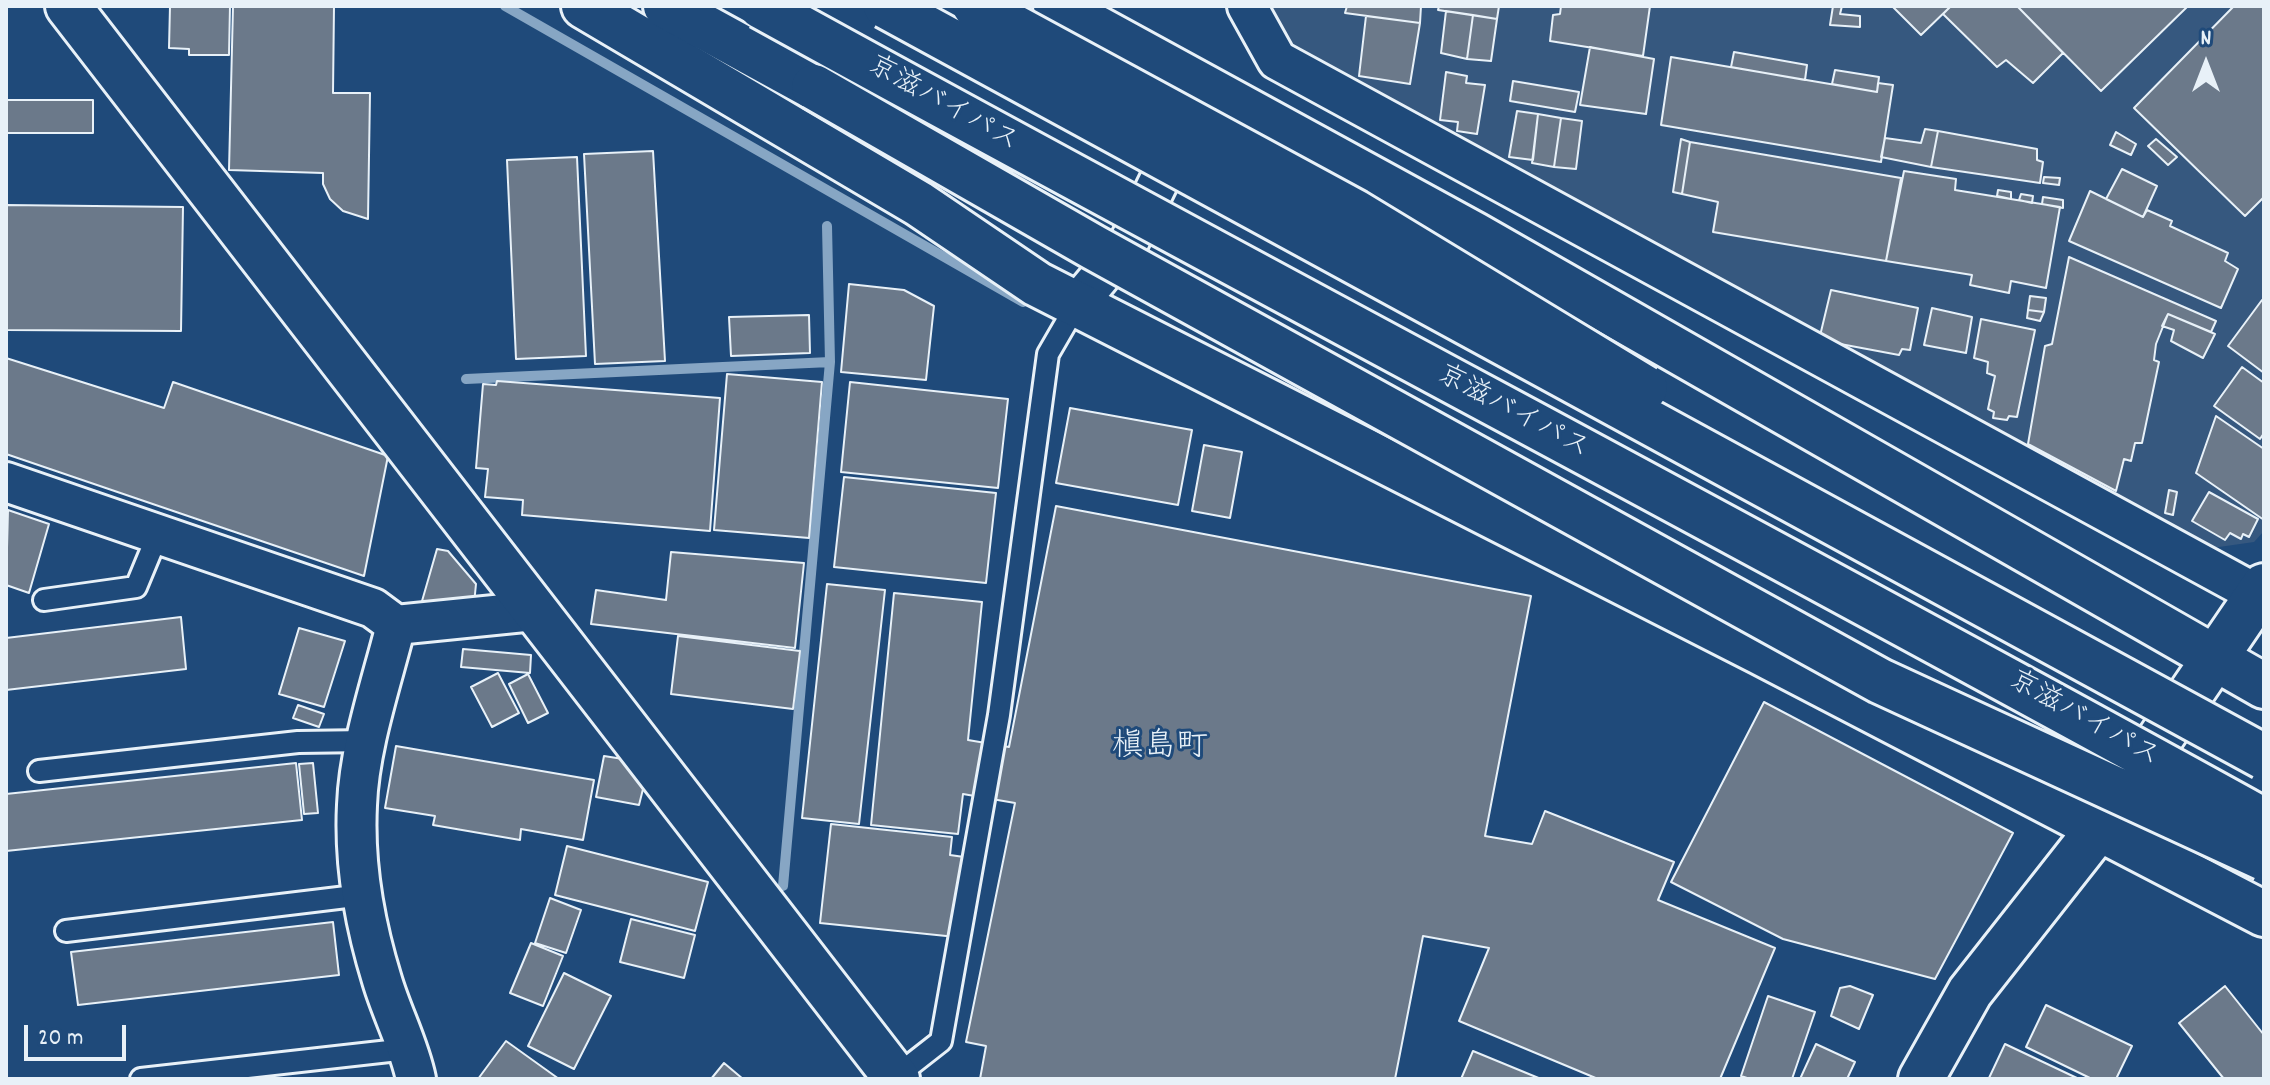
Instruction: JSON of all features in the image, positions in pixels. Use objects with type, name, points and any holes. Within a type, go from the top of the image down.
[{"type":"main road","points":[[68,6],[896,1078]]},
{"type":"main road","points":[[584,6],[919,204],[1037,284],[2264,914]]},
{"type":"main road","points":[[666,6],[1093,247],[1880,681],[2264,858]]},
{"type":"main road","name":"京滋バイパス","points":[[761,6],[1049,165],[2068,712],[2264,821]]},
{"type":"main road","name":"京滋バイパス","points":[[886,6],[2264,757]]},
{"type":"main road","points":[[975,6],[1355,212],[1734,443],[2113,658],[2213,729]]},
{"type":"main road","points":[[1056,6],[1475,235],[2264,686]]},
{"type":"main road","points":[[1921,1079],[1970,992],[2099,828],[2257,600]]},
{"type":"street","points":[[1247,6],[1277,60],[2257,600]]},
{"type":"street","points":[[1077,304],[1129,242],[1205,87]]},
{"type":"street","points":[[6,482],[373,608],[396,625],[534,611]]},
{"type":"street","points":[[396,625],[367,741],[357,803],[358,871],[382,980],[411,1064]]},
{"type":"lane","points":[[896,1078],[941,1041],[999,715],[1048,354],[1077,304]]},
{"type":"lane","points":[[44,600],[136,587],[158,534]]},
{"type":"lane","points":[[39,771],[298,742],[367,741]]},
{"type":"lane","points":[[66,931],[363,895]]},
{"type":"lane","points":[[141,1079],[411,1064]]},
{"type":"shaded area","points":[[1262,6],[2264,6],[2264,531],[2254,542],[2212,548],[1303,59],[1266,22]]},
{"type":"building","points":[[170,6],[230,6],[229,55],[189,55],[189,49],[169,48]]},
{"type":"building","points":[[233,6],[334,6],[333,93],[370,93],[368,219],[343,211],[330,199],[323,184],[323,173],[229,170]]},
{"type":"building","points":[[1347,6],[1421,6],[1420,23],[1345,13]]},
{"type":"building","points":[[1439,6],[1499,6],[1497,19],[1438,10]]},
{"type":"building","points":[[1561,6],[1650,6],[1643,56],[1550,41],[1553,15],[1560,14]]},
{"type":"building","points":[[1833,6],[1842,6],[1840,14],[1860,16],[1860,27],[1830,25]]},
{"type":"building","points":[[1892,6],[1951,6],[1921,35]]},
{"type":"building","points":[[1951,6],[2017,6],[2063,53],[2033,83],[2006,60],[1997,67],[1943,14]]},
{"type":"building","points":[[2017,6],[2188,6],[2101,91]]},
{"type":"building","points":[[2234,6],[2264,6],[2264,197],[2245,216],[2134,108]]},
{"type":"building","points":[[1446,11],[1473,15],[1467,59],[1441,53]]},
{"type":"building","points":[[1473,15],[1497,19],[1491,61],[1467,59]]},
{"type":"building","points":[[1366,16],[1420,23],[1410,84],[1359,76]]},
{"type":"building","points":[[1590,47],[1654,59],[1646,114],[1580,105]]},
{"type":"building","points":[[1734,52],[1807,65],[1805,80],[1731,67]]},
{"type":"building","points":[[1671,57],[1877,92],[1878,83],[1893,85],[1881,162],[1661,125]]},
{"type":"building","points":[[1835,70],[1879,77],[1877,92],[1832,84]]},
{"type":"building","points":[[1446,72],[1467,76],[1466,83],[1485,85],[1477,134],[1457,131],[1458,122],[1440,120]]},
{"type":"building","points":[[1513,81],[1579,92],[1575,112],[1510,101]]},
{"type":"building","points":[[6,100],[93,100],[93,133],[6,133]]},
{"type":"building","points":[[1517,111],[1538,114],[1533,160],[1509,157]]},
{"type":"building","points":[[1538,114],[1561,118],[1554,167],[1532,163]]},
{"type":"building","points":[[1561,118],[1582,121],[1576,169],[1554,167]]},
{"type":"building","points":[[1925,129],[1938,131],[1931,167],[1881,157],[1885,138],[1921,143]]},
{"type":"building","points":[[1938,131],[2037,149],[2037,160],[2043,162],[2040,183],[1931,167]]},
{"type":"building","points":[[2116,132],[2136,144],[2131,155],[2110,145]]},
{"type":"building","points":[[1681,139],[1690,142],[1682,194],[1673,192]]},
{"type":"building","points":[[2156,139],[2177,157],[2168,165],[2148,146]]},
{"type":"building","points":[[1690,142],[1901,178],[1886,261],[1713,232],[1718,202],[1682,194]]},
{"type":"building","points":[[653,151],[665,361],[595,364],[584,154]]},
{"type":"building","points":[[577,157],[586,356],[516,359],[507,160]]},
{"type":"building","points":[[2122,169],[2157,186],[2143,217],[2106,199]]},
{"type":"building","points":[[1904,171],[1956,179],[1955,190],[2060,207],[2046,288],[2011,281],[2009,293],[1970,285],[1972,275],[1886,261]]},
{"type":"building","points":[[2044,177],[2060,178],[2059,185],[2043,183]]},
{"type":"building","points":[[1998,190],[2011,192],[2011,199],[1997,196]]},
{"type":"building","points":[[2090,191],[2143,217],[2147,210],[2172,221],[2170,226],[2228,253],[2225,261],[2238,269],[2221,308],[2069,241]]},
{"type":"building","points":[[2021,194],[2033,196],[2032,203],[2019,200]]},
{"type":"building","points":[[2043,197],[2063,200],[2063,208],[2042,204]]},
{"type":"building","points":[[6,205],[183,207],[181,331],[6,330]]},
{"type":"building","points":[[2069,257],[2216,321],[2211,332],[2168,314],[2156,344],[2154,360],[2159,362],[2142,443],[2135,443],[2131,461],[2124,459],[2116,491],[2028,444],[2045,346],[2052,344]]},
{"type":"building","points":[[849,284],[904,290],[934,306],[926,380],[841,372]]},
{"type":"building","points":[[1831,290],[1918,308],[1910,350],[1902,349],[1899,355],[1819,340]]},
{"type":"building","points":[[2030,296],[2046,298],[2044,312],[2028,310]]},
{"type":"building","points":[[2264,301],[2264,373],[2228,346]]},
{"type":"building","points":[[1932,308],[1972,317],[1966,353],[1924,345]]},
{"type":"building","points":[[2028,310],[2044,312],[2040,321],[2027,318]]},
{"type":"building","points":[[2168,314],[2215,334],[2203,358],[2171,341],[2174,330],[2162,326]]},
{"type":"building","points":[[809,315],[810,353],[731,356],[729,317]]},
{"type":"building","points":[[1981,319],[2035,330],[2017,417],[2009,416],[2007,420],[1993,418],[1994,412],[1988,409],[1995,376],[1987,373],[1988,362],[1974,358]]},
{"type":"building","points":[[6,358],[164,408],[173,382],[388,456],[364,576],[6,454]]},
{"type":"building","points":[[2242,367],[2264,383],[2264,433],[2260,439],[2214,406]]},
{"type":"building","points":[[727,374],[822,382],[809,538],[714,530]]},
{"type":"building","points":[[497,381],[720,398],[710,531],[522,515],[523,500],[485,497],[488,469],[476,468],[483,384],[496,385]]},
{"type":"building","points":[[850,382],[1008,399],[998,488],[841,472]]},
{"type":"building","points":[[1070,408],[1192,430],[1178,505],[1056,483]]},
{"type":"building","points":[[2216,416],[2264,449],[2264,520],[2196,473]]},
{"type":"building","points":[[1204,445],[1242,452],[1230,518],[1192,511]]},
{"type":"building","points":[[844,477],[996,493],[986,583],[834,567]]},
{"type":"building","points":[[2169,490],[2177,492],[2173,515],[2165,513]]},
{"type":"building","points":[[2209,492],[2258,519],[2249,537],[2243,534],[2241,539],[2230,533],[2225,540],[2192,521]]},
{"type":"building","points":[[1056,506],[1531,596],[1485,836],[1532,844],[1545,811],[1674,862],[1658,900],[1775,948],[1720,1079],[1598,1079],[1459,1021],[1489,948],[1423,936],[1395,1079],[980,1079],[986,1046],[966,1042],[1015,803],[963,794],[958,834],[871,825],[894,593],[982,602],[968,740],[1009,747]]},
{"type":"building","points":[[8,510],[49,524],[29,593],[6,585]]},
{"type":"building","points":[[437,549],[448,551],[476,584],[474,604],[420,608]]},
{"type":"building","points":[[671,552],[804,563],[795,648],[591,624],[596,590],[666,600]]},
{"type":"building","points":[[827,584],[885,590],[859,824],[802,818]]},
{"type":"building","points":[[181,617],[186,669],[6,690],[6,638]]},
{"type":"building","points":[[299,628],[345,641],[324,707],[279,694]]},
{"type":"building","points":[[678,636],[800,651],[793,709],[671,694]]},
{"type":"building","points":[[463,649],[531,655],[530,673],[461,667]]},
{"type":"building","points":[[498,673],[519,713],[492,727],[471,687]]},
{"type":"building","points":[[528,674],[548,713],[528,723],[509,684]]},
{"type":"building","points":[[1764,702],[2013,833],[1935,979],[1783,939],[1671,882]]},
{"type":"building","points":[[298,705],[324,714],[319,727],[293,718]]},
{"type":"building","points":[[396,746],[594,780],[583,840],[521,829],[520,840],[433,825],[435,816],[385,808]]},
{"type":"building","points":[[604,756],[623,759],[643,789],[639,805],[596,797]]},
{"type":"building","points":[[296,763],[302,820],[6,851],[6,794]]},
{"type":"building","points":[[313,763],[318,813],[304,814],[299,764]]},
{"type":"building","points":[[831,824],[952,837],[950,855],[964,857],[956,937],[820,923]]},
{"type":"building","points":[[567,846],[708,882],[695,931],[555,895]]},
{"type":"building","points":[[550,898],[581,910],[566,953],[535,943]]},
{"type":"building","points":[[631,919],[695,935],[684,978],[620,962]]},
{"type":"building","points":[[333,922],[339,975],[78,1005],[71,952]]},
{"type":"building","points":[[531,943],[563,956],[543,1006],[510,993]]},
{"type":"building","points":[[564,973],[611,996],[574,1069],[528,1046]]},
{"type":"building","points":[[1850,986],[1873,995],[1859,1029],[1831,1016],[1840,988]]},
{"type":"building","points":[[2225,986],[2264,1035],[2264,1079],[2224,1079],[2179,1023]]},
{"type":"building","points":[[1768,996],[1815,1012],[1792,1079],[1750,1079],[1741,1076]]},
{"type":"building","points":[[2046,1005],[2132,1046],[2116,1079],[2092,1079],[2026,1047]]},
{"type":"building","points":[[506,1041],[559,1079],[478,1079]]},
{"type":"building","points":[[1816,1044],[1855,1062],[1847,1079],[1800,1079]]},
{"type":"building","points":[[2005,1044],[2079,1079],[1989,1078]]},
{"type":"building","points":[[1473,1051],[1541,1079],[1461,1079]]},
{"type":"building","points":[[724,1063],[743,1079],[711,1079]]},
{"type":"waterway","points":[[505,6],[1023,302]]},
{"type":"waterway","points":[[783,886],[830,362],[827,226]]},
{"type":"waterway","points":[[466,379],[830,362]]},
{"type":"district","name":"槇島町","points":[[1160,750]]}]
